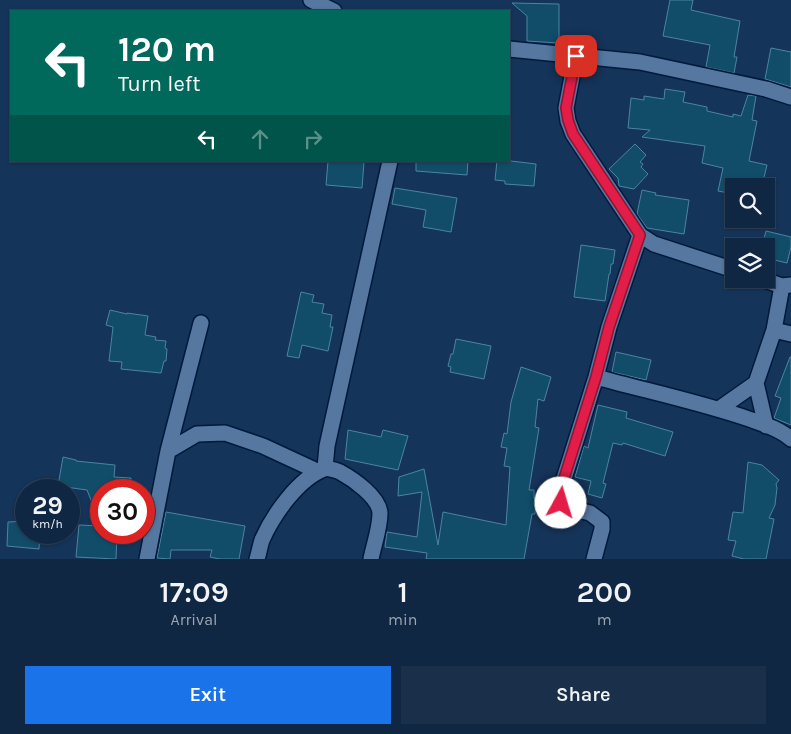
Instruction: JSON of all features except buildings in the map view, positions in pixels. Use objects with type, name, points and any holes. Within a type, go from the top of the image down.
[{"type":"street","points":[[311,0],[332,10]]},
{"type":"street","points":[[510,49],[647,64],[766,89],[791,97]]},
{"type":"street","points":[[576,56],[566,108],[573,134],[640,235],[654,244],[725,267]]},
{"type":"street","points":[[257,559],[261,541],[279,509],[298,488],[321,470],[390,162]]},
{"type":"street","points":[[594,559],[602,522],[590,514],[566,507],[561,503],[561,488],[596,377],[609,327],[640,235]]},
{"type":"street","points":[[766,426],[756,383],[787,285]]},
{"type":"street","points":[[147,559],[168,451],[201,323]]},
{"type":"street","points":[[774,330],[791,334]]},
{"type":"street","points":[[596,377],[718,409],[766,426],[791,439]]},
{"type":"street","points":[[718,409],[756,383]]},
{"type":"street","points":[[168,451],[197,434],[225,432],[321,470],[338,471],[358,484],[373,498],[380,511],[371,559]]},
{"type":"route","points":[[561,503],[561,488],[596,377],[609,327],[640,235],[573,134],[566,108],[576,56]]}]
